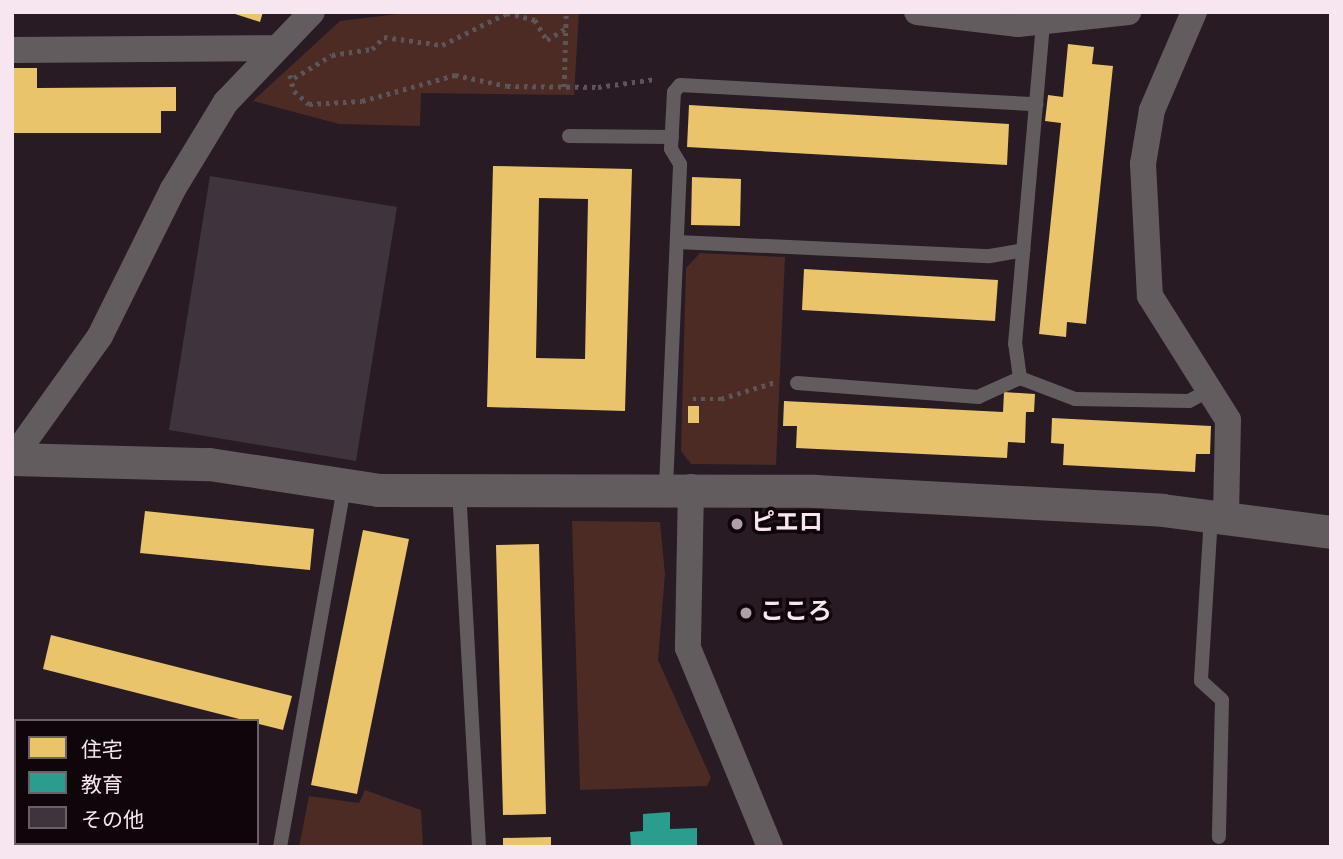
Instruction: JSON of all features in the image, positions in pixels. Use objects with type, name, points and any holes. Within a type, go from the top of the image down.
[{"type":"street","points":[[12,459],[100,336],[173,189],[226,102],[277,58],[312,12]]},
{"type":"street","points":[[917,12],[1043,22],[1128,12]]},
{"type":"street","points":[[1194,12],[1152,110],[1143,177],[1150,296],[1228,420],[1218,517]]},
{"type":"street","points":[[12,50],[277,58]]},
{"type":"street","points":[[12,459],[209,464],[344,486],[459,489],[679,487],[1218,517],[1331,532]]},
{"type":"street","points":[[679,487],[688,649],[770,847]]},
{"type":"lane","points":[[1020,378],[1015,344],[1043,22]]},
{"type":"lane","points":[[679,487],[670,399],[680,164],[672,137],[674,92],[680,85],[1036,104]]},
{"type":"lane","points":[[569,136],[672,137]]},
{"type":"lane","points":[[677,242],[990,256],[1023,250]]},
{"type":"lane","points":[[797,383],[978,397],[1020,378],[1075,399],[1189,401],[1210,390]]},
{"type":"lane","points":[[280,847],[344,486]]},
{"type":"lane","points":[[459,489],[479,847]]},
{"type":"lane","points":[[1218,517],[1201,681],[1222,700],[1219,837]]},
{"type":"path","points":[[564,87],[566,12]]},
{"type":"path","points":[[294,78],[332,55],[372,49],[384,37],[442,45],[507,13],[536,20],[547,40],[566,28]]},
{"type":"path","points":[[277,58],[294,78],[294,90],[309,104],[362,101],[455,75],[507,86],[564,87],[644,78],[680,85]]},
{"type":"path","points":[[670,399],[722,399],[763,382],[797,383]]},
{"type":"shaded area","points":[[414,12],[579,12],[574,95],[421,93],[420,126],[339,124],[253,101],[340,21]]},
{"type":"shaded area","points":[[700,253],[785,257],[776,465],[691,464],[681,451],[686,268]]},
{"type":"shaded area","points":[[572,521],[660,522],[665,574],[658,660],[711,778],[707,786],[580,790]]},
{"type":"shaded area","points":[[365,790],[421,810],[423,847],[299,847],[309,796],[359,803]]},
{"type":"building: 住宅","points":[[229,12],[263,12],[260,22]]},
{"type":"building: 住宅","points":[[1068,44],[1094,47],[1092,64],[1113,66],[1086,324],[1067,322],[1066,337],[1039,334],[1061,123],[1045,121],[1048,95],[1063,97]]},
{"type":"building: 住宅","points":[[12,68],[37,68],[37,88],[176,87],[176,111],[161,111],[161,133],[12,133]]},
{"type":"building: 住宅","points":[[689,105],[1009,124],[1007,165],[687,147]]},
{"type":"building: 住宅","points":[[493,166],[632,169],[625,411],[487,407]],"holes":[[[539,198],[588,199],[585,359],[536,358]]]},
{"type":"building: 住宅","points":[[692,177],[741,179],[740,226],[691,225]]},
{"type":"building: 住宅","points":[[804,269],[998,280],[995,321],[802,310]]},
{"type":"building: 住宅","points":[[1004,392],[1035,394],[1034,412],[1026,412],[1025,443],[1008,442],[1007,458],[796,448],[797,426],[783,426],[784,401],[1003,412]]},
{"type":"building: 住宅","points":[[688,406],[699,406],[699,423],[688,423]]},
{"type":"building: 住宅","points":[[1052,418],[1211,426],[1210,454],[1196,454],[1195,472],[1063,465],[1064,444],[1051,443]]},
{"type":"building: 住宅","points":[[145,511],[314,529],[310,570],[140,553]]},
{"type":"building: 住宅","points":[[363,530],[409,539],[357,794],[311,785]]},
{"type":"building: 住宅","points":[[539,544],[546,814],[503,815],[496,545]]},
{"type":"building: 住宅","points":[[51,635],[292,696],[283,730],[259,724],[259,719],[240,719],[43,669]]},
{"type":"building: 住宅","points":[[551,837],[551,847],[503,847],[503,838]]},
{"type":"building: 教育","points":[[670,812],[670,829],[697,828],[697,847],[631,847],[630,832],[643,831],[643,814]]},
{"type":"building: その他","points":[[210,176],[397,207],[356,461],[169,430]]},
{"type":"place","name":"ピエロ","points":[[737,524]]},
{"type":"place","name":"こころ","points":[[746,613]]}]
